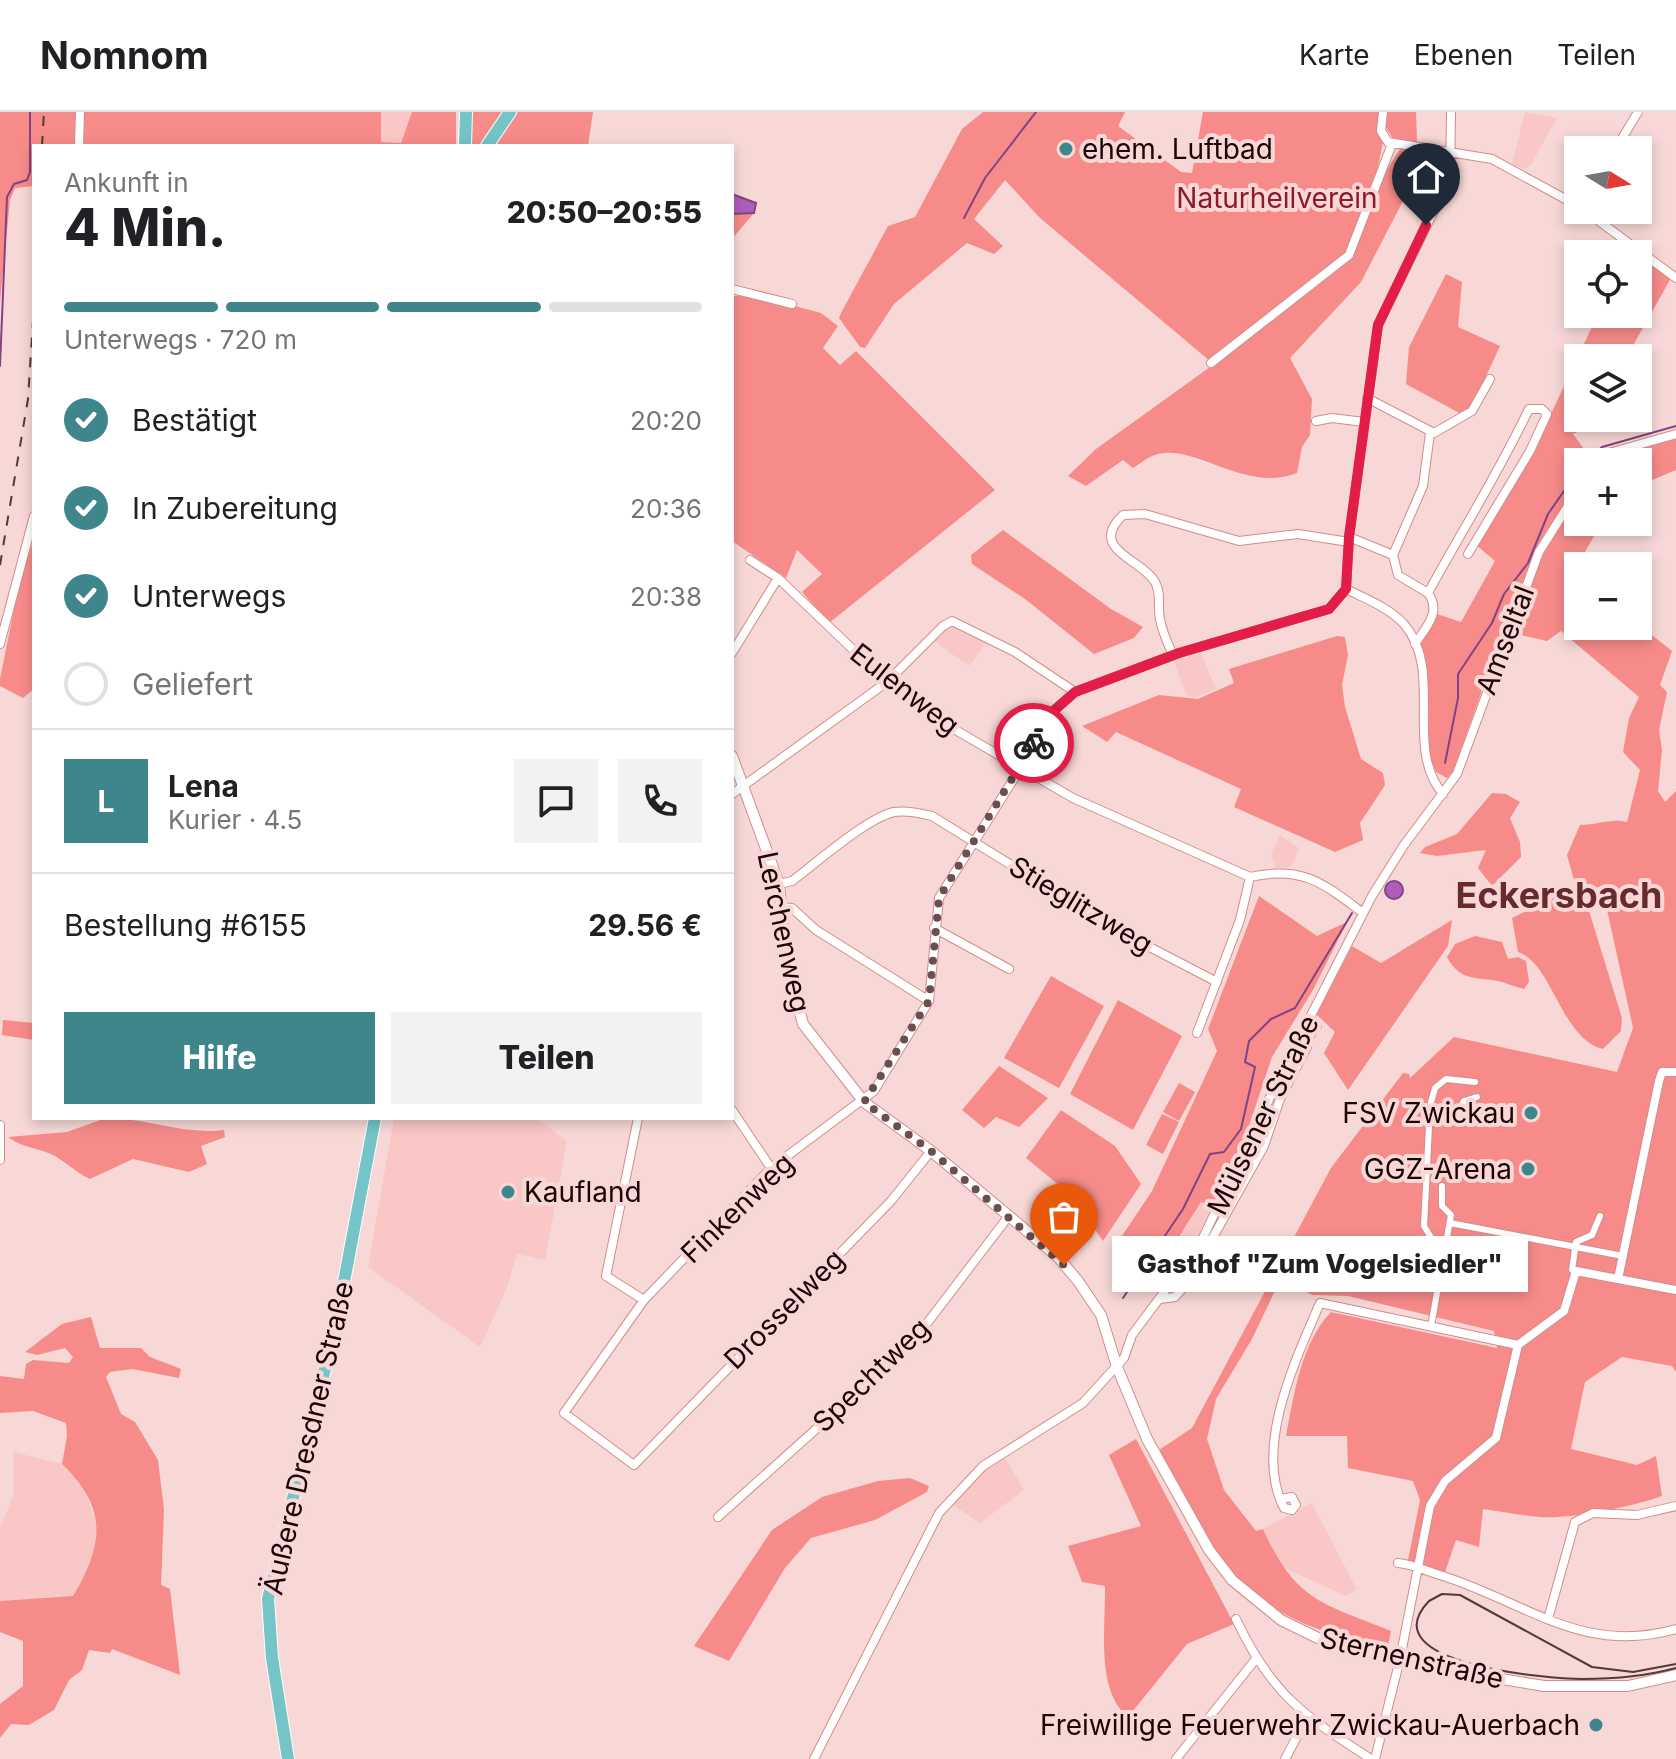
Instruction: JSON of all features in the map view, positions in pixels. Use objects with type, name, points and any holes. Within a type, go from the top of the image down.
[{"type":"main road","points":[[465,144],[466,112]]},
{"type":"main road","points":[[488,144],[510,112]]},
{"type":"main road","name":"Äußere Dresdner Straße","points":[[288,1759],[271,1646],[268,1599],[336,1324],[375,1120]]},
{"type":"street","points":[[79,144],[80,112]]},
{"type":"street","points":[[1383,112],[1381,131],[1392,144],[1449,150],[1492,159],[1564,197]]},
{"type":"street","points":[[1443,794],[1431,779],[1424,752],[1425,707],[1415,644],[1405,626],[1386,609],[1346,589],[1349,539],[1378,325],[1450,178],[1451,112]]},
{"type":"street","points":[[1623,136],[1638,112]]},
{"type":"street","points":[[1211,363],[1349,255],[1392,144]]},
{"type":"street","points":[[1604,224],[1675,273]]},
{"type":"street","points":[[734,290],[792,304]]},
{"type":"street","points":[[1430,433],[1472,411],[1490,379]]},
{"type":"street","points":[[1367,398],[1430,433]]},
{"type":"street","points":[[1428,593],[1508,453],[1529,409],[1542,409],[1547,414],[1530,451],[1468,554]]},
{"type":"street","points":[[1316,421],[1332,418],[1364,422]]},
{"type":"street","points":[[1415,644],[1435,613],[1435,602],[1428,593],[1398,575],[1393,555],[1423,486],[1430,433]]},
{"type":"street","points":[[1627,448],[1676,434]]},
{"type":"street","name":"Amseltal","points":[[1443,794],[1457,774],[1539,552],[1564,512]]},
{"type":"street","points":[[1173,655],[1160,622],[1160,595],[1155,581],[1117,551],[1112,543],[1112,531],[1123,515],[1145,514],[1239,541],[1298,534],[1349,539],[1393,555]]},
{"type":"street","points":[[0,644],[32,524]]},
{"type":"street","name":"Eulenweg","points":[[750,560],[778,578],[887,682],[1020,769],[1129,825],[1250,877]]},
{"type":"street","points":[[734,650],[778,578]]},
{"type":"street","name":"Finkenweg","points":[[634,1465],[564,1413],[644,1300],[771,1168],[864,1102],[929,1001],[939,898],[972,840],[1020,769],[1050,714],[1075,692],[1173,655],[1329,609],[1346,589]]},
{"type":"street","points":[[734,792],[887,682],[943,626],[952,621],[1003,645],[1075,692]]},
{"type":"street","name":"Lerchenweg","points":[[734,761],[779,884],[787,963],[803,1024],[864,1102],[931,1151],[1058,1257],[1101,1315],[1117,1367]]},
{"type":"street","name":"Mülsener Straße","points":[[814,1759],[939,1513],[983,1466],[1083,1403],[1117,1367],[1132,1335],[1200,1244],[1363,913],[1389,866],[1443,794]]},
{"type":"street","name":"Stieglitzweg","points":[[779,884],[792,881],[875,821],[894,812],[932,816],[1113,928],[1217,982]]},
{"type":"street","points":[[1197,1033],[1240,920],[1250,877],[1279,870],[1303,876],[1325,886],[1363,913]]},
{"type":"street","points":[[782,907],[792,908],[816,930],[929,1001]]},
{"type":"street","points":[[934,928],[1009,969]]},
{"type":"street","points":[[1160,1299],[1175,1297],[1215,1237],[1236,1191],[1264,1146],[1280,1099],[1304,1056],[1305,1035],[1317,1026]]},
{"type":"street","points":[[1618,1279],[1659,1081],[1662,1072],[1676,1072]]},
{"type":"street","points":[[1447,1245],[1432,1239],[1424,1226],[1430,1106],[1435,1088],[1446,1079],[1475,1082]]},
{"type":"street","points":[[1455,1118],[1464,1101],[1477,1097]]},
{"type":"street","points":[[734,1113],[771,1168]]},
{"type":"street","points":[[638,1120],[606,1276],[644,1300]]},
{"type":"street","points":[[0,1125],[0,1160]]},
{"type":"street","name":"Drosselweg","points":[[634,1465],[891,1201],[931,1151]]},
{"type":"street","points":[[1431,1326],[1451,1215],[1440,1199],[1442,1186]]},
{"type":"street","points":[[1236,1619],[1255,1660],[1307,1718],[1373,1759],[1400,1659],[1435,1493],[1496,1438],[1518,1345],[1564,1311],[1578,1240],[1595,1231],[1600,1216]]},
{"type":"street","name":"Spechtweg","points":[[718,1517],[912,1343],[1008,1217]]},
{"type":"street","points":[[1450,1223],[1623,1256]]},
{"type":"street","points":[[1574,1271],[1676,1290]]},
{"type":"street","points":[[1280,1499],[1274,1472],[1279,1418],[1296,1359],[1320,1303],[1518,1345]]},
{"type":"street","name":"Sternenstraße","points":[[1117,1367],[1147,1439],[1209,1550],[1247,1595],[1281,1620],[1324,1641],[1400,1659],[1544,1686],[1628,1686],[1676,1675]]},
{"type":"street","points":[[1548,1619],[1575,1522],[1593,1513],[1637,1515],[1676,1506]]},
{"type":"street","points":[[1398,1563],[1484,1590],[1566,1628],[1610,1638],[1644,1638],[1676,1629]]},
{"type":"street","points":[[1176,1759],[1255,1660]]},
{"type":"street","points":[[1285,1759],[1307,1718]]},
{"type":"shaded area","points":[[381,112],[412,112],[401,143],[381,142]]},
{"type":"shaded area","points":[[1525,112],[1557,118],[1530,166],[1523,169],[1512,164]]},
{"type":"shaded area","points":[[734,195],[756,203],[754,213],[734,214]]},
{"type":"shaded area","points":[[954,624],[988,640],[969,666],[934,641]]},
{"type":"shaded area","points":[[1201,653],[1216,689],[1195,697],[1187,696],[1174,662]]},
{"type":"shaded area","points":[[1280,835],[1299,848],[1291,867],[1276,868],[1271,854]]},
{"type":"shaded area","points":[[1394,881],[1403,890],[1394,899],[1385,890]]},
{"type":"shaded area","points":[[394,1120],[539,1120],[567,1141],[545,1260],[517,1254],[506,1290],[480,1347],[368,1267]]},
{"type":"shaded area","points":[[1202,1202],[1212,1206],[1194,1243],[1165,1283],[1155,1275]]},
{"type":"shaded area","points":[[13,1452],[62,1464],[83,1484],[97,1528],[94,1561],[73,1596],[0,1601],[0,1528],[14,1494]]},
{"type":"shaded area","points":[[1005,1458],[1024,1490],[980,1523],[953,1505],[979,1475]]},
{"type":"shaded area","points":[[1312,1503],[1357,1590],[1346,1596],[1280,1566],[1263,1529]]},
{"type":"green space","points":[[0,112],[76,112],[74,144],[32,144],[32,186],[15,188],[10,200],[0,302]]},
{"type":"green space","points":[[84,112],[381,112],[381,142],[401,143],[412,112],[456,112],[456,144],[83,144]]},
{"type":"green space","points":[[471,112],[505,112],[483,144],[470,144]]},
{"type":"green space","points":[[518,112],[593,112],[588,144],[495,144]]},
{"type":"green space","name":"Naturheilverein","points":[[983,112],[1125,112],[1118,126],[1181,172],[1192,173],[1203,112],[1379,112],[1377,133],[1383,142],[1376,177],[1348,253],[1210,361],[1040,218],[1005,180],[974,219],[1003,246],[994,254],[967,243],[894,304],[865,348],[860,347],[839,318],[841,313],[888,226],[915,217],[962,129]]},
{"type":"green space","points":[[1387,112],[1416,112],[1418,172],[1361,282],[1290,358],[1312,399],[1310,435],[1302,447],[1297,473],[1276,478],[1256,477],[1198,458],[1163,453],[1133,468],[1123,460],[1086,486],[1068,476],[1096,449],[1210,367],[1349,258],[1383,176],[1400,149],[1386,128]]},
{"type":"green space","points":[[754,213],[734,237],[734,214]]},
{"type":"green space","points":[[1652,264],[1671,278],[1652,312]]},
{"type":"green space","points":[[1446,274],[1462,282],[1458,327],[1500,346],[1472,407],[1461,414],[1406,384],[1409,347]]},
{"type":"green space","points":[[734,296],[757,296],[821,313],[838,326],[823,348],[840,365],[856,351],[995,490],[829,623],[802,592],[822,574],[797,550],[786,578],[734,542]]},
{"type":"green space","points":[[1591,328],[1643,328],[1634,344],[1584,344]]},
{"type":"green space","points":[[1564,386],[1564,432],[1577,432],[1573,434],[1583,448],[1564,448],[1564,536],[1594,536],[1585,552],[1564,552],[1564,634],[1561,631],[1547,641],[1503,631],[1453,772],[1447,778],[1436,772],[1428,751],[1426,665],[1419,643],[1437,614],[1461,622],[1495,561],[1475,544],[1549,418]]},
{"type":"green space","points":[[1676,437],[1676,470],[1652,480],[1652,448],[1638,448]]},
{"type":"green space","points":[[1003,530],[1111,609],[1143,627],[1134,638],[1094,654],[1025,599],[972,564],[971,555]]},
{"type":"green space","points":[[32,546],[32,691],[23,698],[0,686],[22,570]]},
{"type":"green space","points":[[1652,635],[1672,651],[1660,685],[1667,692],[1659,730],[1662,750],[1658,791],[1665,802],[1676,791],[1676,1372],[1672,1366],[1622,1357],[1585,1382],[1571,1449],[1637,1465],[1656,1456],[1662,1496],[1611,1510],[1558,1517],[1483,1509],[1479,1547],[1456,1540],[1445,1572],[1408,1560],[1420,1500],[1413,1481],[1348,1468],[1347,1436],[1286,1436],[1306,1354],[1312,1339],[1331,1312],[1497,1348],[1494,1331],[1348,1296],[1312,1295],[1281,1278],[1252,1339],[1216,1399],[1207,1439],[1224,1490],[1256,1531],[1263,1529],[1287,1572],[1300,1586],[1329,1606],[1391,1631],[1388,1646],[1339,1636],[1300,1622],[1269,1605],[1244,1583],[1222,1558],[1202,1527],[1159,1450],[1192,1428],[1331,1168],[1403,1073],[1409,1074],[1410,1078],[1454,1037],[1617,1072],[1633,1028],[1602,887],[1582,888],[1622,1018],[1621,1031],[1603,1049],[1577,1031],[1540,971],[1530,959],[1518,952],[1512,918],[1576,887],[1567,855],[1580,825],[1627,822],[1640,770],[1623,752],[1629,718],[1639,697],[1572,640],[1652,640]]},
{"type":"green space","points":[[1337,636],[1345,637],[1348,655],[1342,685],[1345,707],[1361,759],[1383,773],[1385,785],[1360,823],[1363,840],[1335,852],[1234,807],[1241,789],[1116,732],[1107,742],[1082,726],[1159,695],[1198,699],[1234,683],[1229,669]]},
{"type":"green space","points":[[1492,793],[1506,794],[1520,802],[1510,818],[1520,842],[1521,857],[1492,886],[1478,868],[1486,850],[1437,856],[1420,853],[1425,847],[1457,834]]},
{"type":"green space","points":[[1259,896],[1317,936],[1347,922],[1313,990],[1272,1057],[1246,1135],[1212,1206],[1201,1202],[1155,1275],[1135,1262],[1120,1239],[1152,1191],[1217,1051],[1208,1029]]},
{"type":"green space","points":[[1452,920],[1448,946],[1348,1090],[1324,1053],[1335,1032],[1316,1014],[1352,946],[1381,963]]},
{"type":"green space","points":[[1475,936],[1502,942],[1508,959],[1518,957],[1526,961],[1529,982],[1524,989],[1468,976],[1452,965],[1447,957],[1455,944]]},
{"type":"green space","points":[[1051,976],[1104,1006],[1059,1088],[1004,1058]]},
{"type":"green space","points":[[1118,1000],[1182,1036],[1133,1130],[1070,1094]]},
{"type":"green space","points":[[3,1020],[32,1023],[32,1040],[2,1035]]},
{"type":"green space","points":[[999,1066],[1048,1098],[1019,1127],[996,1117],[984,1128],[962,1110]]},
{"type":"green space","points":[[1179,1083],[1195,1092],[1179,1121],[1163,1112]]},
{"type":"green space","points":[[1061,1110],[1115,1146],[1141,1184],[1103,1241],[1072,1196],[1026,1158]]},
{"type":"green space","points":[[1162,1114],[1179,1122],[1163,1154],[1146,1145]]},
{"type":"green space","points":[[100,1120],[126,1120],[194,1130],[224,1130],[225,1137],[201,1146],[207,1164],[189,1172],[133,1159],[90,1179],[51,1154],[8,1137],[67,1132]]},
{"type":"green space","points":[[91,1317],[100,1348],[141,1348],[150,1357],[181,1369],[179,1378],[132,1369],[110,1372],[106,1377],[121,1414],[135,1422],[158,1460],[164,1510],[161,1585],[170,1589],[180,1675],[112,1649],[110,1653],[89,1650],[82,1670],[69,1680],[54,1710],[29,1725],[11,1724],[0,1738],[0,1704],[23,1686],[23,1641],[0,1632],[0,1601],[73,1596],[91,1560],[96,1527],[94,1511],[87,1496],[62,1464],[66,1423],[33,1411],[0,1413],[0,1376],[24,1379],[26,1364],[33,1360],[69,1363],[73,1357],[65,1348],[37,1355],[25,1352],[62,1324]]},
{"type":"green space","points":[[1136,1439],[1234,1624],[1187,1644],[1128,1717],[1118,1705],[1106,1674],[1105,1586],[1082,1582],[1068,1546],[1141,1526],[1109,1455]]},
{"type":"green space","points":[[910,1478],[929,1486],[927,1492],[875,1520],[811,1538],[785,1568],[729,1661],[694,1646],[772,1530],[822,1497],[878,1481]]},
{"type":"waterway","points":[[0,366],[7,197],[14,184],[27,180],[30,172],[30,112]]},
{"type":"waterway","points":[[964,218],[985,178],[1036,112]]},
{"type":"waterway","points":[[1601,448],[1676,426]]},
{"type":"waterway","points":[[1445,763],[1458,698],[1458,674],[1492,623],[1504,594],[1528,563],[1548,514],[1564,491]]},
{"type":"waterway","points":[[1123,1298],[1183,1209],[1210,1154],[1224,1152],[1241,1129],[1255,1067],[1245,1062],[1249,1041],[1271,1019],[1295,1008],[1352,913]]},
{"type":"tram line","points":[[1676,1664],[1633,1672],[1592,1667],[1460,1595],[1442,1594],[1429,1601],[1417,1623],[1423,1640],[1443,1654],[1505,1671],[1595,1679],[1676,1668]]},
{"type":"railway","points":[[42,144],[44,112]]},
{"type":"railway","points":[[0,565],[28,399],[32,336]]},
{"type":"way so far","points":[[1034,743],[939,898],[929,1001],[874,1091],[864,1102],[931,1151],[1064,1265]]},
{"type":"place","name":"ehem. Luftbad","points":[[1066,149]]},
{"type":"place","name":"FSV Zwickau","points":[[1531,1113]]},
{"type":"place","name":"GGZ-Arena","points":[[1528,1169]]},
{"type":"place","name":"Kaufland","points":[[508,1192]]},
{"type":"place","name":"Gasthof \"Zum Vogelsiedler\"","points":[[1064,1265]]},
{"type":"place","name":"Freiwillige Feuerwehr Zwickau-Auerbach","points":[[1596,1725]]},
{"type":"district","name":"Eckersbach","points":[[1559,895]]},
{"type":"route","points":[[1034,743],[1050,714],[1075,692],[1179,653],[1329,609],[1341,599],[1346,589],[1349,537],[1378,325],[1426,225]]}]
